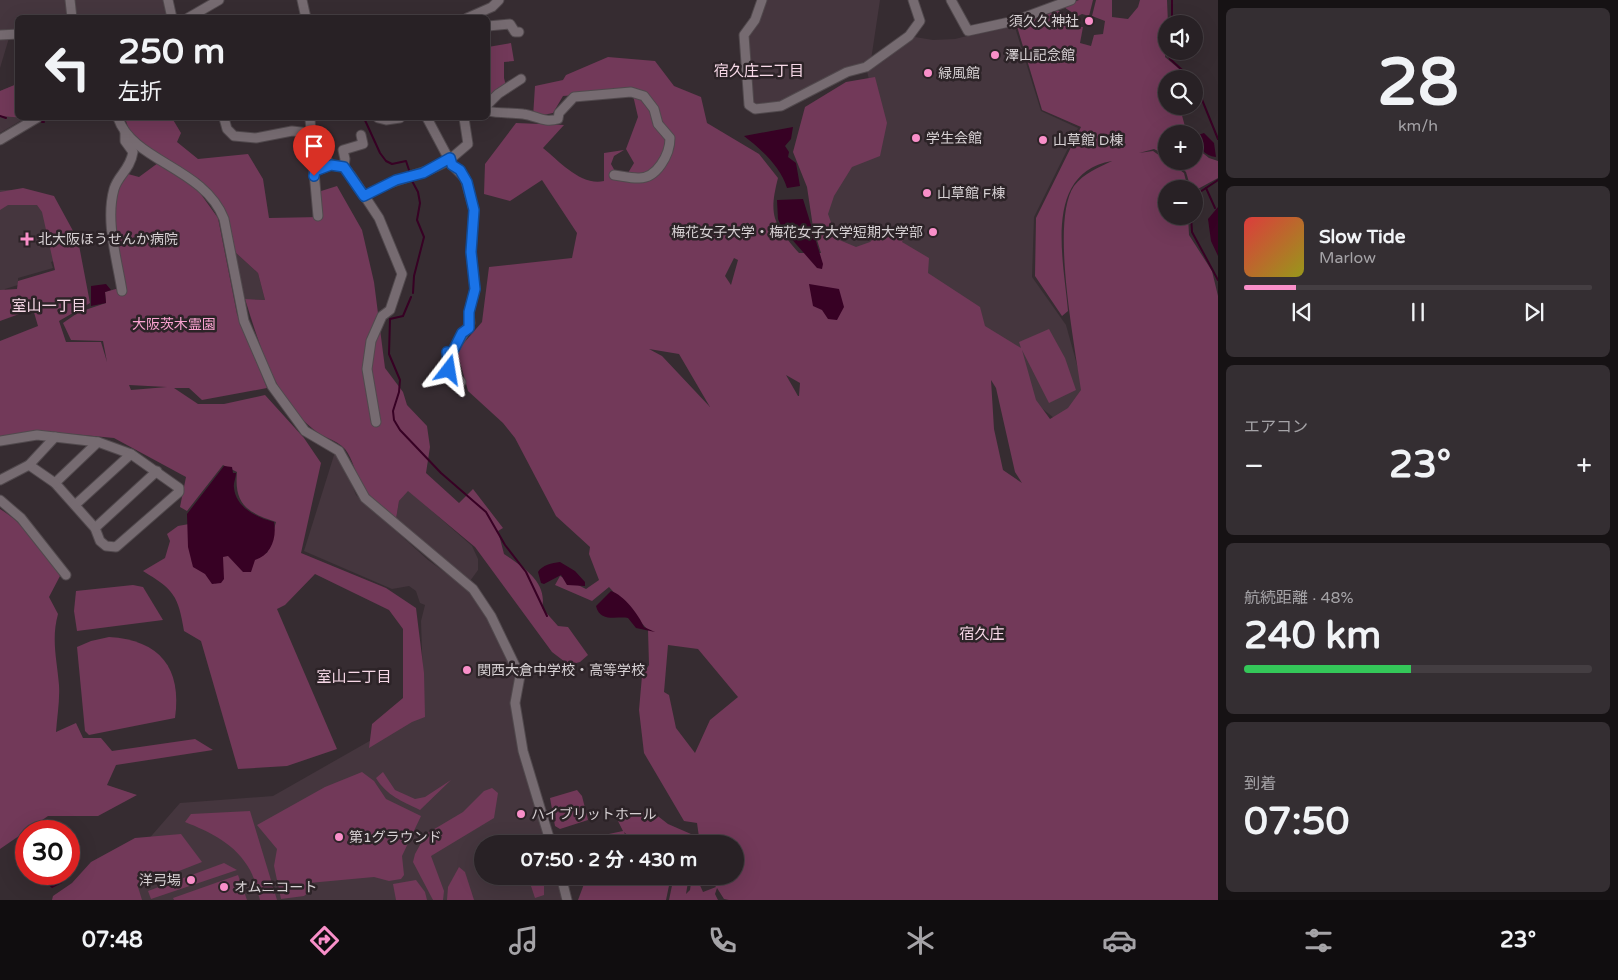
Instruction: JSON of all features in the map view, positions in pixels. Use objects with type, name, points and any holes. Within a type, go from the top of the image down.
[{"type":"street","points":[[70,0],[72,15]]},
{"type":"street","points":[[168,0],[171,15]]},
{"type":"street","points":[[193,15],[219,0]]},
{"type":"street","points":[[302,0],[305,15]]},
{"type":"street","points":[[472,15],[499,0]]},
{"type":"street","points":[[762,0],[755,20],[744,34],[750,105],[755,109],[781,106],[847,72],[866,67],[888,53],[909,36],[920,20],[914,0]]},
{"type":"street","points":[[951,0],[968,31],[1014,21],[1071,0]]},
{"type":"street","points":[[490,26],[510,24],[515,32],[519,32]]},
{"type":"street","points":[[0,35],[15,34]]},
{"type":"street","points":[[490,102],[498,94],[521,79]]},
{"type":"street","points":[[490,111],[503,114],[524,114],[551,121],[558,120],[559,113],[574,97],[631,92],[644,96],[654,109],[658,124],[670,138],[669,149],[659,166],[649,176],[639,179],[614,176]]},
{"type":"street","points":[[0,140],[34,120]]},
{"type":"street","points":[[119,120],[125,133],[125,141],[134,152],[131,164],[116,184],[111,205],[122,291]]},
{"type":"street","points":[[225,120],[227,129],[234,136],[256,138],[292,131],[310,133]]},
{"type":"street","points":[[310,120],[312,146],[331,165]]},
{"type":"street","points":[[428,120],[450,158],[452,165],[460,170],[467,182],[474,210],[471,252],[475,289],[469,312],[470,323],[453,351],[447,352],[449,370],[460,382]]},
{"type":"street","points":[[364,196],[396,180],[423,173],[450,158],[468,144],[464,120]]},
{"type":"street","points":[[125,133],[168,166],[197,182],[218,207],[224,219],[244,321],[272,386],[284,405],[305,431],[339,451],[365,498],[473,589],[491,616],[520,676],[515,703],[523,751],[548,835]]},
{"type":"street","points":[[361,135],[363,144],[343,150],[344,167],[379,218],[402,274],[390,310],[382,316],[370,350],[367,369],[376,422]]},
{"type":"street","points":[[318,216],[314,172],[331,165],[344,167]]},
{"type":"street","points":[[0,441],[37,435],[98,442],[131,454],[179,488],[179,492],[119,546],[109,547],[103,544],[96,535],[95,528],[55,483],[29,465]]},
{"type":"street","points":[[0,480],[29,465],[55,437]]},
{"type":"street","points":[[55,483],[98,442]]},
{"type":"street","points":[[75,504],[131,454]]},
{"type":"street","points":[[95,528],[157,471]]},
{"type":"street","points":[[0,500],[21,518],[66,575]]},
{"type":"street","points":[[563,885],[567,900]]},
{"type":"shaded area","points":[[0,0],[66,0],[68,15],[15,15],[15,30],[0,33]]},
{"type":"shaded area","points":[[75,0],[166,0],[169,15],[76,15]]},
{"type":"shaded area","points":[[765,0],[880,0],[871,60],[844,70],[783,101],[759,106],[754,104],[747,41]]},
{"type":"shaded area","name":"梅花女子大学・梅花女子大学短期大学部","points":[[1014,24],[1041,111],[1078,128],[1034,217],[1032,277],[1066,325],[1087,401],[1054,418],[839,247],[825,213],[836,154],[881,130],[866,67],[909,36],[933,40],[955,39]]},
{"type":"shaded area","points":[[0,38],[9,38],[0,68]]},
{"type":"shaded area","points":[[15,85],[15,120],[22,120],[0,133],[0,117],[5,117],[0,116],[0,91]]},
{"type":"shaded area","points":[[793,127],[791,139],[785,146],[789,152],[788,157],[796,163],[800,186],[787,188],[775,166],[744,136]]},
{"type":"shaded area","points":[[1203,133],[1214,143],[1216,157],[1208,155],[1203,151]]},
{"type":"shaded area","name":"北大阪ほうせんか病院","points":[[0,190],[20,190],[46,196],[59,259],[51,262],[53,268],[18,278],[18,285],[5,289],[0,299]]},
{"type":"shaded area","points":[[803,199],[823,264],[822,269],[817,268],[782,228],[778,219],[777,200]]},
{"type":"shaded area","points":[[1218,207],[1218,256],[1211,241],[1208,219]]},
{"type":"shaded area","points":[[235,252],[258,273],[265,300],[245,299]]},
{"type":"shaded area","points":[[106,284],[111,290],[105,292],[106,303],[91,306],[91,286]]},
{"type":"shaded area","points":[[809,284],[839,289],[844,307],[837,320],[828,319],[822,310],[813,306]]},
{"type":"shaded area","name":"関西大倉中学校・高等学校","points":[[335,452],[345,468],[356,495],[428,560],[468,589],[489,621],[516,678],[512,702],[546,835],[474,835],[474,885],[561,885],[561,900],[122,900],[113,880],[180,803],[273,796],[424,710],[421,621],[425,605],[420,603],[416,591],[409,586],[392,589],[304,551]]},
{"type":"shaded area","points":[[224,466],[232,467],[233,473],[236,473],[234,486],[239,501],[255,515],[274,522],[275,534],[269,550],[261,558],[255,560],[251,572],[243,572],[228,556],[223,557],[224,579],[221,583],[212,584],[205,574],[193,567],[188,547],[187,514]]},
{"type":"shaded area","points":[[408,490],[472,546],[478,559],[478,570],[470,581],[396,519],[399,501]]},
{"type":"shaded area","points":[[560,562],[575,571],[585,582],[585,586],[567,585],[561,575],[544,584],[541,583],[538,572],[548,565]]},
{"type":"shaded area","points":[[611,591],[616,593],[630,606],[644,627],[655,632],[636,628],[628,618],[609,618],[601,615],[596,606]]},
{"type":"green space","points":[[1079,0],[1093,0],[1089,16],[1082,14],[1078,16],[1062,6]]},
{"type":"green space","points":[[1096,0],[1112,0],[1112,17],[1128,19],[1138,7],[1140,0],[1167,0],[1168,15],[1158,15],[1158,60],[1169,60],[1180,70],[1158,70],[1158,115],[1182,115],[1185,125],[1158,125],[1158,151],[1154,149],[1139,153],[1153,151],[1158,155],[1158,170],[1180,170],[1184,173],[1186,180],[1158,180],[1158,225],[1188,225],[1189,235],[1212,271],[1218,296],[1218,900],[729,900],[724,899],[717,888],[715,894],[718,900],[669,900],[672,885],[688,885],[686,894],[690,890],[691,885],[700,885],[703,892],[716,887],[715,885],[744,885],[744,835],[699,835],[697,823],[684,821],[644,753],[639,710],[642,676],[649,665],[648,630],[609,587],[592,601],[555,585],[560,576],[586,589],[599,580],[589,554],[590,547],[556,516],[515,438],[503,423],[468,391],[457,351],[482,322],[489,267],[572,258],[577,233],[542,180],[510,201],[484,194],[485,164],[516,123],[564,125],[543,148],[571,172],[587,180],[595,182],[604,181],[604,153],[624,150],[614,156],[611,164],[616,173],[628,173],[634,163],[626,149],[638,117],[632,91],[563,96],[553,113],[533,117],[535,86],[563,80],[566,75],[608,57],[655,61],[674,86],[701,97],[707,123],[759,154],[778,178],[774,211],[775,219],[784,235],[799,253],[821,253],[813,227],[807,187],[793,152],[805,107],[846,82],[875,77],[887,123],[880,156],[852,167],[834,196],[828,214],[837,239],[856,247],[870,242],[885,228],[907,229],[902,242],[929,258],[928,273],[980,307],[985,326],[1021,348],[1019,342],[1049,329],[1065,358],[1076,390],[1049,403],[1022,350],[1036,400],[1050,419],[1068,408],[1081,390],[1066,285],[1064,226],[1067,203],[1078,181],[1092,171],[1112,161],[1090,169],[1075,182],[1066,201],[1062,222],[1062,245],[1068,311],[1062,316],[1035,276],[1036,218],[1081,127],[1042,110],[1016,23],[1055,9],[1077,21],[1078,27],[1083,27],[1080,43],[1091,46],[1094,35],[1103,34],[1105,21],[1092,16]],"holes":[[[734,258],[738,260],[731,285],[725,276]],[[649,349],[679,354],[710,407],[662,356]],[[786,375],[800,383],[799,396],[798,396]],[[991,380],[996,388],[1015,472],[1022,483],[1003,470],[994,429]],[[668,645],[698,649],[738,697],[710,720],[695,753],[676,728],[669,695],[664,692]]]},
{"type":"green space","points":[[511,43],[514,61],[504,62],[506,86],[490,102],[491,55],[490,47]]},
{"type":"green space","points":[[15,85],[15,117],[0,116],[0,91]]},
{"type":"green space","points":[[126,120],[173,120],[181,133],[177,142],[198,159],[248,154],[263,179],[269,218],[320,217],[318,192],[337,186],[362,230],[374,282],[385,368],[403,392],[407,405],[427,426],[430,447],[426,473],[459,503],[473,489],[503,528],[498,531],[504,554],[519,564],[538,583],[543,599],[542,608],[558,626],[568,627],[588,655],[580,662],[569,665],[552,652],[475,547],[408,491],[399,501],[396,519],[364,489],[345,449],[317,432],[299,416],[278,386],[262,351],[245,299],[265,300],[258,273],[235,252],[227,216],[199,179],[158,156],[129,130]]},
{"type":"green space","points":[[1203,153],[1218,161],[1218,178],[1203,186],[1203,180],[1188,180],[1184,170],[1203,170]]},
{"type":"green space","name":"大阪茨木霊園","points":[[158,163],[195,186],[218,218],[237,314],[267,388],[202,400],[189,388],[174,388],[198,404],[224,404],[265,395],[304,438],[321,463],[301,553],[386,588],[416,608],[424,673],[425,717],[412,722],[369,748],[372,724],[403,698],[403,629],[389,610],[315,574],[285,605],[277,609],[337,749],[287,766],[238,769],[201,641],[184,631],[177,601],[173,595],[162,583],[143,571],[165,558],[170,541],[167,534],[178,526],[189,524],[197,536],[188,538],[192,563],[209,571],[216,584],[223,552],[253,555],[267,553],[276,522],[257,515],[244,506],[238,492],[237,472],[223,465],[187,511],[180,507],[186,477],[114,438],[51,432],[0,437],[0,341],[38,326],[33,309],[0,321],[0,290],[17,289],[18,281],[55,270],[42,212],[37,205],[8,205],[0,210],[0,192],[23,188],[54,196],[78,240],[90,303],[59,321],[66,342],[101,342],[107,362],[103,341],[71,340],[63,323],[79,312],[106,303],[105,292],[123,287],[115,216],[116,193],[128,174],[139,177]],"holes":[[[129,385],[167,387],[131,390]]]},
{"type":"green space","points":[[0,509],[26,530],[48,557],[60,576],[49,597],[58,614],[55,632],[59,691],[56,732],[76,723],[83,738],[101,738],[112,751],[195,739],[213,750],[116,765],[107,785],[137,795],[98,816],[48,816],[42,820],[15,820],[15,839],[0,849]]},
{"type":"green space","points":[[133,585],[143,587],[163,620],[77,631],[74,611],[76,591]]},
{"type":"green space","points":[[109,637],[127,639],[142,644],[164,660],[171,671],[175,685],[175,718],[89,735],[85,731],[77,647],[91,641]]},
{"type":"green space","name":"第1グラウンド","points":[[362,772],[374,781],[386,799],[421,816],[402,856],[404,875],[401,879],[389,881],[374,877],[309,883],[310,891],[304,896],[281,899],[274,866],[277,849],[257,825],[325,787]]},
{"type":"green space","points":[[383,772],[395,790],[415,799],[425,797],[451,780],[420,810],[395,797],[380,784],[376,778]]},
{"type":"green space","points":[[492,788],[498,793],[494,818],[431,856],[444,891],[443,900],[433,900],[413,862],[415,854],[426,834],[463,812],[484,791]]},
{"type":"green space","points":[[577,790],[582,796],[588,820],[560,829],[555,826],[550,798]]},
{"type":"green space","points":[[650,810],[668,824],[692,835],[627,835],[624,832],[625,835],[604,835],[623,831],[618,821]]},
{"type":"green space","points":[[250,811],[277,900],[260,900],[252,873],[237,853],[222,840],[185,822],[191,814]]},
{"type":"green space","points":[[181,834],[202,862],[138,887],[142,900],[52,900],[53,896],[69,885],[80,885],[80,874],[91,862],[135,838]]},
{"type":"green space","name":"洋弓場","points":[[224,863],[237,870],[151,899],[148,891]]},
{"type":"green space","points":[[459,867],[465,872],[474,900],[447,900],[448,887]]},
{"type":"green space","name":"オムニコート","points":[[238,875],[247,900],[174,900],[173,898]]},
{"type":"green space","points":[[416,880],[425,892],[427,900],[396,900],[393,884]]},
{"type":"green space","points":[[531,885],[544,885],[544,895],[535,898]]},
{"type":"green space","points":[[584,885],[669,885],[666,900],[578,900]]},
{"type":"waterway","points":[[1172,0],[1172,15]]},
{"type":"waterway","points":[[1171,60],[1182,70]]},
{"type":"waterway","points":[[1203,102],[1218,139]]},
{"type":"waterway","points":[[0,116],[6,118]]},
{"type":"waterway","points":[[365,120],[380,153],[386,161],[392,164],[406,161],[410,173]]},
{"type":"waterway","points":[[411,179],[418,192],[420,203],[417,220],[424,237],[414,276],[413,293]]},
{"type":"waterway","points":[[1203,190],[1218,180]]},
{"type":"waterway","points":[[1206,188],[1215,208]]},
{"type":"waterway","points":[[1192,225],[1192,232],[1218,280]]},
{"type":"waterway","points":[[411,297],[403,316],[390,319],[389,354],[400,380],[399,392],[393,411],[394,420],[400,430],[441,473],[486,512],[505,545],[526,572],[547,616]]},
{"type":"place","name":"須久久神社","points":[[1089,21]]},
{"type":"place","name":"澤山記念館","points":[[995,55]]},
{"type":"place","name":"緑風館","points":[[928,73]]},
{"type":"place","name":"学生会館","points":[[916,138]]},
{"type":"place","name":"山草館 D棟","points":[[1043,140]]},
{"type":"place","name":"山草館 F棟","points":[[927,193]]},
{"type":"place","name":"梅花女子大学・梅花女子大学短期大学部","points":[[933,232]]},
{"type":"place","name":"北大阪ほうせんか病院","points":[[27,239]]},
{"type":"place","name":"関西大倉中学校・高等学校","points":[[467,670]]},
{"type":"place","name":"ハイブリットホール","points":[[521,814]]},
{"type":"place","name":"第1グラウンド","points":[[339,837]]},
{"type":"place","name":"洋弓場","points":[[191,880]]},
{"type":"place","name":"オムニコート","points":[[224,887]]},
{"type":"district","name":"宿久庄二丁目","points":[[759,71]]},
{"type":"district","name":"室山一丁目","points":[[49,306]]},
{"type":"district","name":"宿久庄","points":[[982,634]]},
{"type":"district","name":"室山二丁目","points":[[354,677]]},
{"type":"route","points":[[314,176],[315,171],[331,165],[344,167],[364,196],[396,180],[423,173],[450,158],[452,165],[460,170],[467,182],[469,198],[474,210],[471,252],[475,289],[469,312],[469,328],[462,333],[453,351],[447,352],[449,370]]}]
